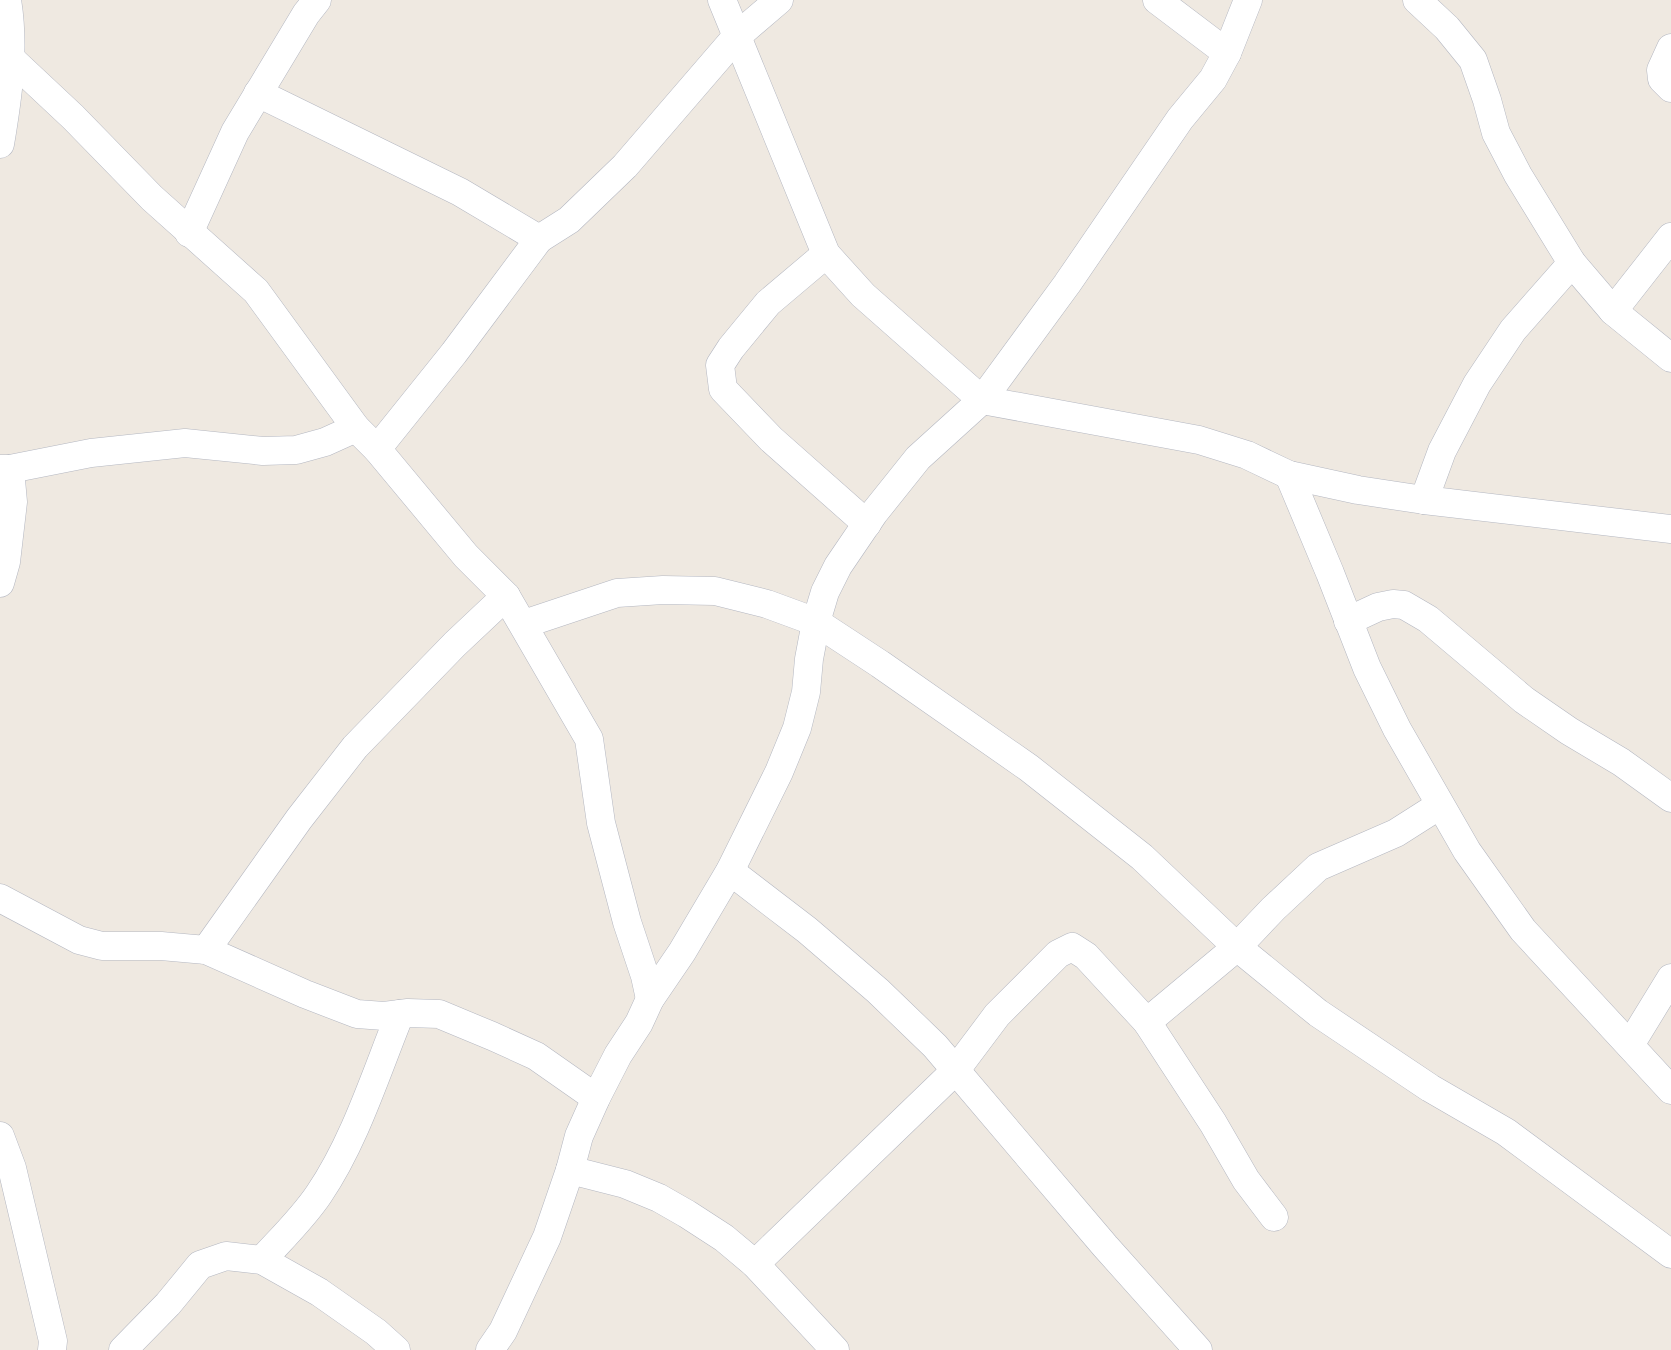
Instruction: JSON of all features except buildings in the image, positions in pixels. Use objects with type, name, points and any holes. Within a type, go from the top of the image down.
[{"type":"street","points":[[0,144],[6,108],[7,29],[30,0]]},
{"type":"street","points":[[189,233],[235,132],[306,14],[317,0]]},
{"type":"street","points":[[722,0],[826,254],[863,295],[982,400],[1200,440],[1247,455],[1290,475],[1358,490],[1424,500],[1671,528]]},
{"type":"street","points":[[377,449],[454,354],[539,239],[568,220],[625,166],[737,36],[779,0]]},
{"type":"street","points":[[1157,0],[1227,53]]},
{"type":"street","points":[[490,1350],[504,1331],[548,1237],[570,1170],[578,1136],[596,1098],[618,1055],[640,1023],[650,998],[682,952],[730,871],[779,772],[797,728],[806,692],[809,659],[816,622],[825,592],[838,566],[867,524],[918,458],[982,400],[1072,276],[1180,119],[1213,79],[1227,53],[1248,0]]},
{"type":"street","points":[[1417,0],[1447,28],[1473,60],[1496,133],[1518,175],[1572,263],[1613,311],[1671,358]]},
{"type":"street","points":[[7,29],[73,117],[152,198],[256,291],[356,428],[377,449],[466,556],[506,596],[524,624],[542,660],[589,739],[601,823],[627,922],[645,976],[650,998]]},
{"type":"street","points":[[1671,48],[1662,70],[1662,79],[1671,88]]},
{"type":"street","points":[[258,93],[460,192],[539,239]]},
{"type":"street","points":[[1613,311],[1671,237]]},
{"type":"street","points":[[826,254],[768,303],[731,348],[720,365],[723,390],[771,439],[867,524]]},
{"type":"street","points":[[1424,500],[1442,451],[1477,384],[1514,330],[1572,263]]},
{"type":"street","points":[[0,583],[6,562],[13,502],[5,469],[91,453],[185,443],[263,451],[296,450],[325,442],[356,428]]},
{"type":"street","points":[[1290,475],[1367,668],[1397,729],[1467,851],[1522,930],[1671,1090]]},
{"type":"street","points":[[524,624],[617,593],[663,590],[715,591],[767,604],[816,622],[880,664],[1036,774],[1142,857],[1237,947],[1318,1013],[1430,1088],[1506,1132],[1671,1254]]},
{"type":"street","points":[[206,950],[299,819],[354,747],[455,644],[506,596]]},
{"type":"street","points":[[1348,621],[1378,607],[1393,604],[1404,605],[1428,619],[1524,700],[1569,731],[1620,762],[1671,798]]},
{"type":"street","points":[[1147,1022],[1237,947],[1273,908],[1318,867],[1396,833],[1440,806]]},
{"type":"street","points":[[730,871],[807,930],[878,991],[935,1046],[1105,1246],[1198,1350]]},
{"type":"street","points":[[0,898],[79,940],[102,946],[161,946],[206,950],[305,994],[357,1014],[384,1016],[439,1014],[536,1056],[596,1098]]},
{"type":"street","points":[[756,1264],[955,1071],[997,1016],[1058,954],[1072,947],[1086,956],[1147,1022],[1213,1123],[1246,1180],[1274,1217]]},
{"type":"street","points":[[1630,1045],[1671,978]]},
{"type":"street","points":[[262,1260],[319,1195],[346,1146],[400,1014]]},
{"type":"street","points":[[0,1136],[12,1168],[53,1341],[52,1350]]},
{"type":"street","points":[[570,1170],[625,1184],[659,1198],[724,1238],[756,1264],[835,1350]]},
{"type":"street","points":[[123,1350],[168,1304],[200,1266],[226,1256],[262,1260],[319,1292],[376,1332],[396,1350]]}]
